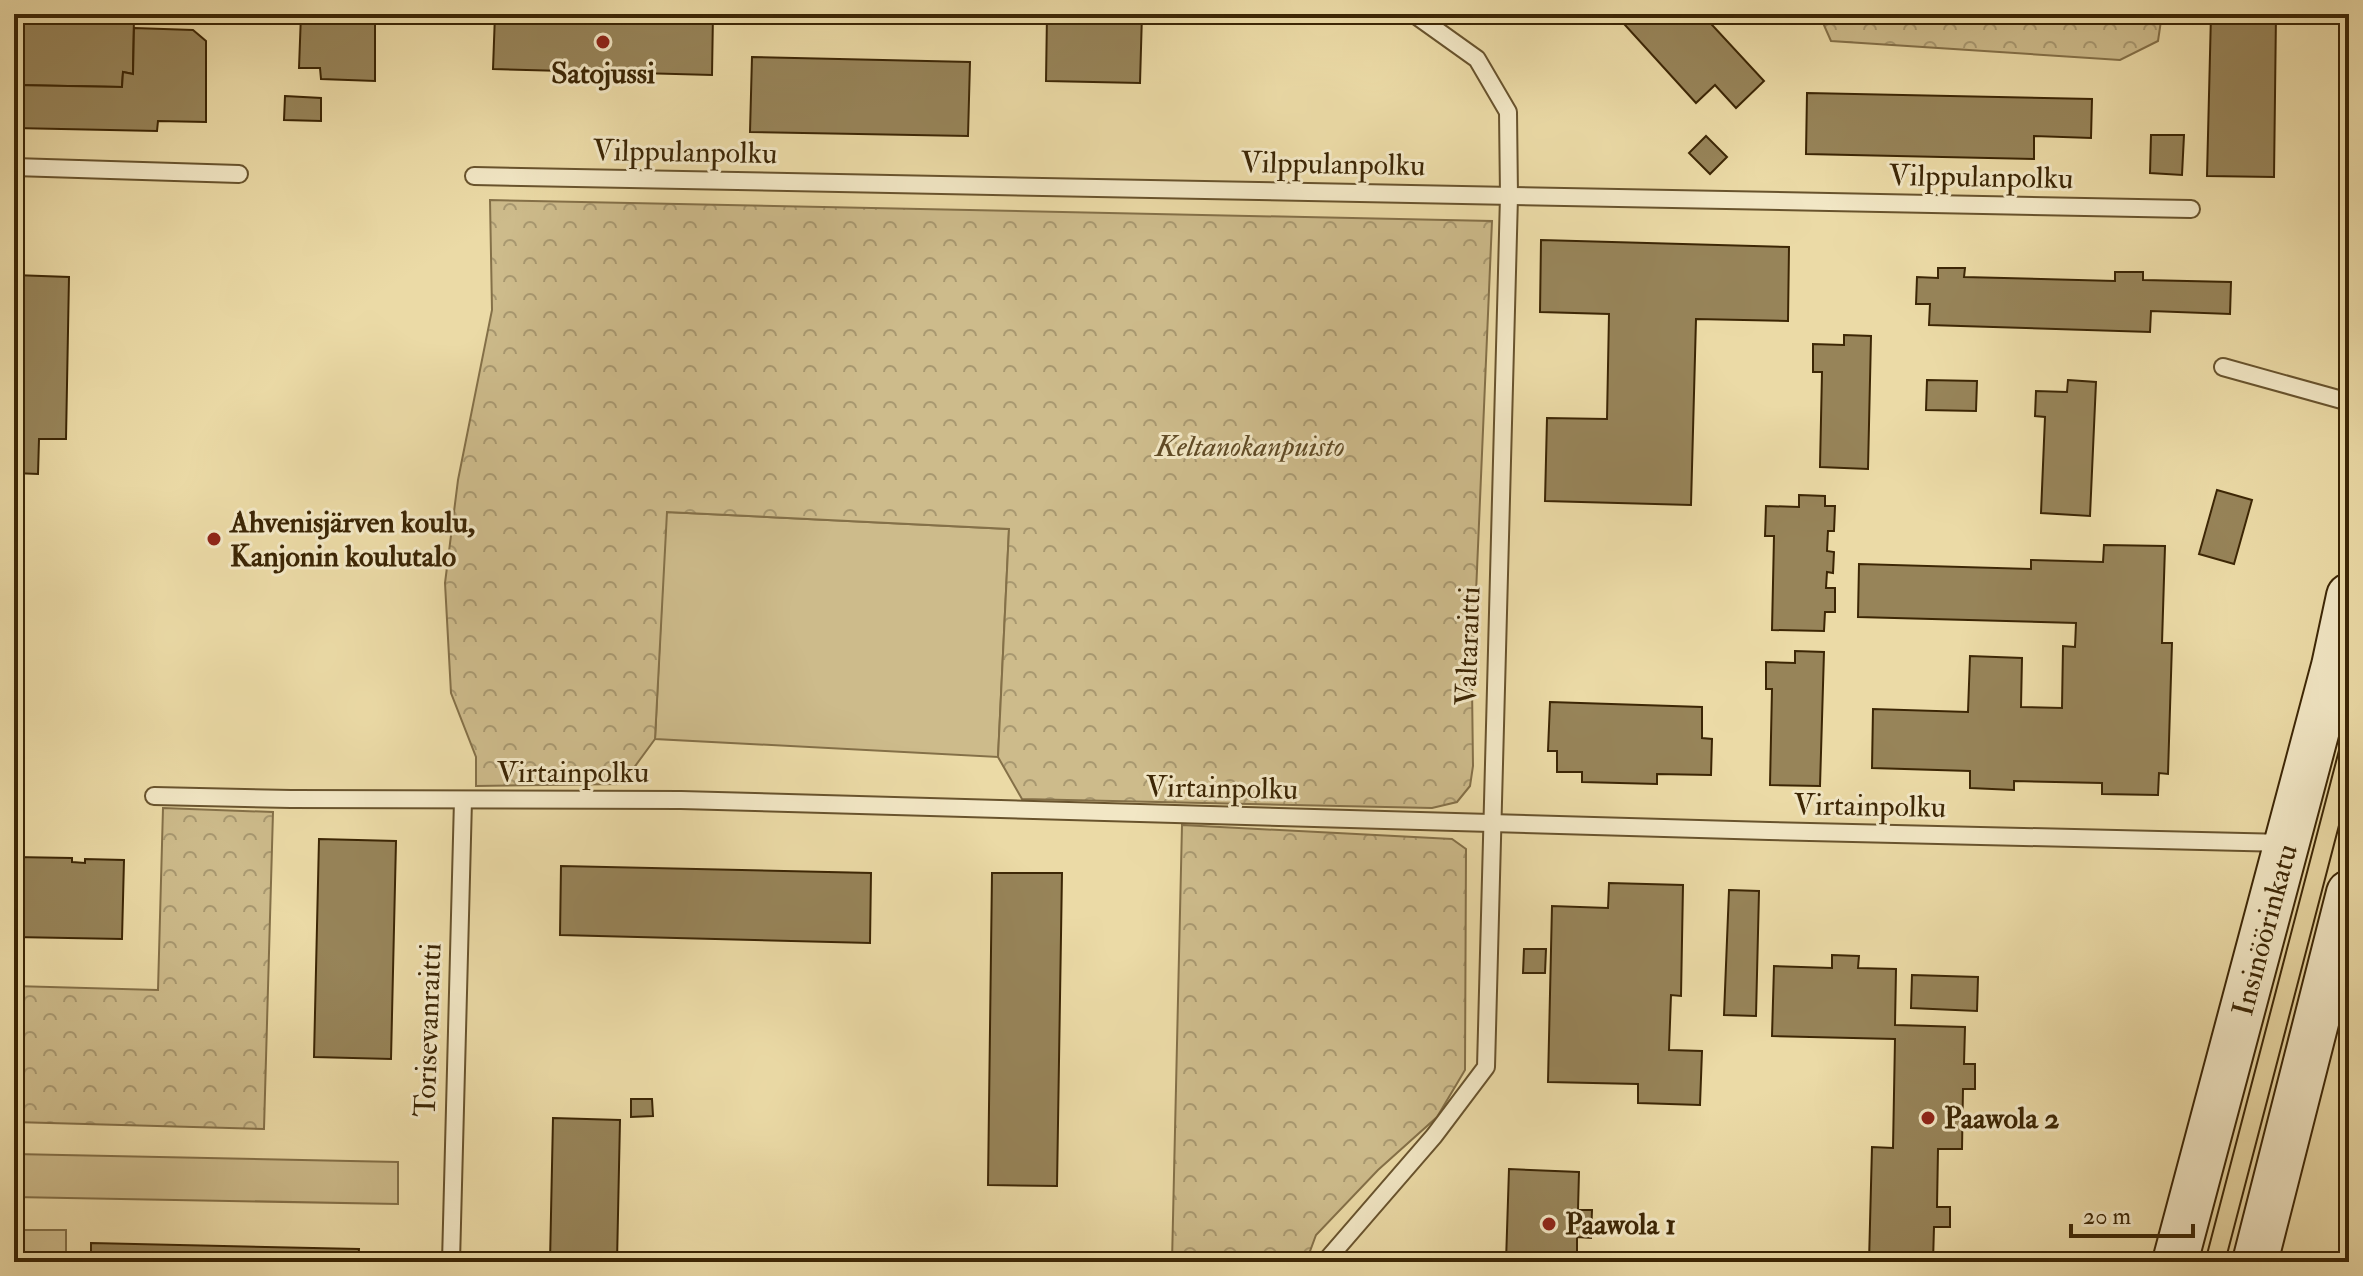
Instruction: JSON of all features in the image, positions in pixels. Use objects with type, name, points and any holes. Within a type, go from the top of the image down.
[{"type":"main road","name":"Insinöörinkatu","points":[[2175,1262],[2288,843],[2349,596]]},
{"type":"main road","points":[[2255,1262],[2349,893]]},
{"type":"lane","name":"Valtaraitti","points":[[1325,1262],[1434,1136],[1486,1067],[1509,196],[1508,112],[1477,59],[1414,14]]},
{"type":"lane","points":[[14,167],[239,174]]},
{"type":"lane","name":"Vilppulanpolku","points":[[474,176],[2191,209]]},
{"type":"lane","points":[[2223,367],[2349,402]]},
{"type":"lane","name":"Virtainpolku","points":[[154,796],[681,800],[2288,843]]},
{"type":"lane","name":"Torisevanraitti","points":[[451,1262],[463,800]]},
{"type":"green space","points":[[1819,14],[2162,14],[2158,41],[2120,60],[1831,41]]},
{"type":"green space","name":"Keltanokanpuisto","points":[[490,200],[1492,221],[1470,786],[1457,802],[1432,808],[1022,799],[998,757],[1009,529],[667,512],[655,739],[622,784],[476,786],[476,757],[451,693],[445,583],[458,480],[492,310]]},
{"type":"green space","points":[[666,512],[1009,529],[998,757],[655,739]]},
{"type":"green space","points":[[163,808],[273,812],[264,1129],[14,1122],[14,986],[158,990]]},
{"type":"green space","points":[[1182,825],[1452,839],[1466,849],[1465,1070],[1437,1117],[1378,1170],[1316,1235],[1306,1262],[1172,1262]]},
{"type":"green space","points":[[14,1154],[398,1162],[398,1204],[14,1197]]},
{"type":"green space","points":[[14,1230],[66,1230],[66,1262],[14,1262]]},
{"type":"building","points":[[14,14],[134,16],[133,74],[123,72],[122,87],[14,85]]},
{"type":"building","points":[[301,14],[375,14],[375,81],[321,79],[320,68],[299,68]]},
{"type":"building","name":"Satojussi","points":[[495,14],[713,14],[712,75],[493,69]]},
{"type":"building","points":[[1047,14],[1142,14],[1140,83],[1046,81]]},
{"type":"building","points":[[1615,14],[1702,14],[1764,81],[1736,108],[1715,85],[1696,103]]},
{"type":"building","points":[[2211,14],[2276,14],[2274,177],[2207,176]]},
{"type":"building","points":[[134,28],[193,30],[206,41],[206,122],[158,121],[157,131],[14,128],[14,85],[122,87],[123,72],[133,74]]},
{"type":"building","points":[[752,57],[970,62],[968,136],[750,132]]},
{"type":"building","points":[[1807,93],[2092,99],[2091,138],[2034,136],[2034,159],[1806,154]]},
{"type":"building","points":[[285,96],[321,98],[321,121],[284,120]]},
{"type":"building","points":[[2151,135],[2184,135],[2182,175],[2150,173]]},
{"type":"building","points":[[1706,136],[1727,157],[1710,174],[1689,153]]},
{"type":"building","points":[[1541,240],[1789,247],[1788,321],[1696,319],[1691,505],[1545,501],[1547,418],[1607,419],[1609,314],[1540,312]]},
{"type":"building","points":[[1938,268],[1965,268],[1964,277],[2115,281],[2115,272],[2143,272],[2143,280],[2231,282],[2230,314],[2151,311],[2150,332],[1929,325],[1930,304],[1916,304],[1917,277],[1938,278]]},
{"type":"building","points":[[14,275],[69,277],[66,439],[39,439],[38,474],[14,473]]},
{"type":"building","points":[[1844,335],[1871,336],[1868,469],[1820,467],[1822,372],[1813,372],[1813,344],[1844,345]]},
{"type":"building","points":[[1927,380],[1977,381],[1976,411],[1926,410]]},
{"type":"building","points":[[2068,380],[2096,382],[2090,516],[2041,513],[2045,417],[2035,416],[2036,391],[2067,392]]},
{"type":"building","points":[[2217,490],[2252,500],[2234,564],[2199,554]]},
{"type":"building","points":[[1799,495],[1825,496],[1825,506],[1835,506],[1834,531],[1828,531],[1827,551],[1834,552],[1833,573],[1827,572],[1826,588],[1835,588],[1835,612],[1825,612],[1824,631],[1772,630],[1774,536],[1765,536],[1766,506],[1799,507]]},
{"type":"building","points":[[2104,545],[2165,546],[2162,643],[2172,643],[2168,774],[2159,773],[2158,795],[2102,794],[2102,783],[2014,781],[2014,790],[1970,788],[1970,771],[1872,768],[1873,709],[1968,712],[1970,656],[2022,658],[2021,707],[2062,708],[2063,646],[2075,647],[2076,623],[1858,617],[1859,564],[2031,569],[2031,560],[2103,562]]},
{"type":"building","points":[[1795,651],[1824,652],[1820,786],[1770,785],[1772,689],[1766,689],[1766,662],[1795,663]]},
{"type":"building","points":[[1550,702],[1702,707],[1702,738],[1712,739],[1711,775],[1657,774],[1657,784],[1582,782],[1582,772],[1557,772],[1557,751],[1548,751]]},
{"type":"building","points":[[319,839],[396,841],[391,1059],[314,1057]]},
{"type":"building","points":[[14,857],[72,858],[72,862],[85,863],[85,859],[124,860],[122,939],[14,937]]},
{"type":"building","points":[[561,866],[871,873],[870,943],[560,935]]},
{"type":"building","points":[[992,873],[1062,873],[1057,1186],[988,1185]]},
{"type":"building","points":[[1609,883],[1683,885],[1681,996],[1671,995],[1669,1050],[1702,1051],[1700,1105],[1638,1103],[1638,1084],[1548,1082],[1552,906],[1608,908]]},
{"type":"building","points":[[1729,890],[1759,891],[1756,1016],[1724,1015]]},
{"type":"building","points":[[1524,949],[1546,949],[1545,973],[1523,973]]},
{"type":"building","name":"Paawola 2","points":[[1832,955],[1859,956],[1858,968],[1896,969],[1895,1025],[1965,1027],[1964,1064],[1975,1064],[1975,1089],[1963,1089],[1962,1149],[1938,1149],[1937,1207],[1950,1207],[1950,1227],[1934,1227],[1933,1262],[1869,1262],[1872,1147],[1893,1148],[1895,1039],[1772,1036],[1774,966],[1832,968]]},
{"type":"building","points":[[1912,975],[1978,977],[1977,1011],[1911,1008]]},
{"type":"building","points":[[631,1099],[652,1099],[653,1116],[631,1117]]},
{"type":"building","points":[[553,1118],[620,1120],[617,1262],[550,1262]]},
{"type":"building","name":"Paawola 1","points":[[1509,1169],[1579,1172],[1578,1210],[1592,1210],[1591,1238],[1577,1237],[1577,1262],[1506,1262]]},
{"type":"building","points":[[91,1243],[359,1249],[358,1262],[91,1262]]},
{"type":"tram line","points":[[2205,1262],[2349,712]]},
{"type":"tram line","points":[[2225,1262],[2349,787]]},
{"type":"place","name":"Satojussi","points":[[603,42]]},
{"type":"place","name":"Ahvenisjärven koulu, Kanjonin koulutalo","points":[[214,539]]},
{"type":"place","name":"Paawola 2","points":[[1928,1118]]},
{"type":"place","name":"Paawola 1","points":[[1549,1224]]}]
